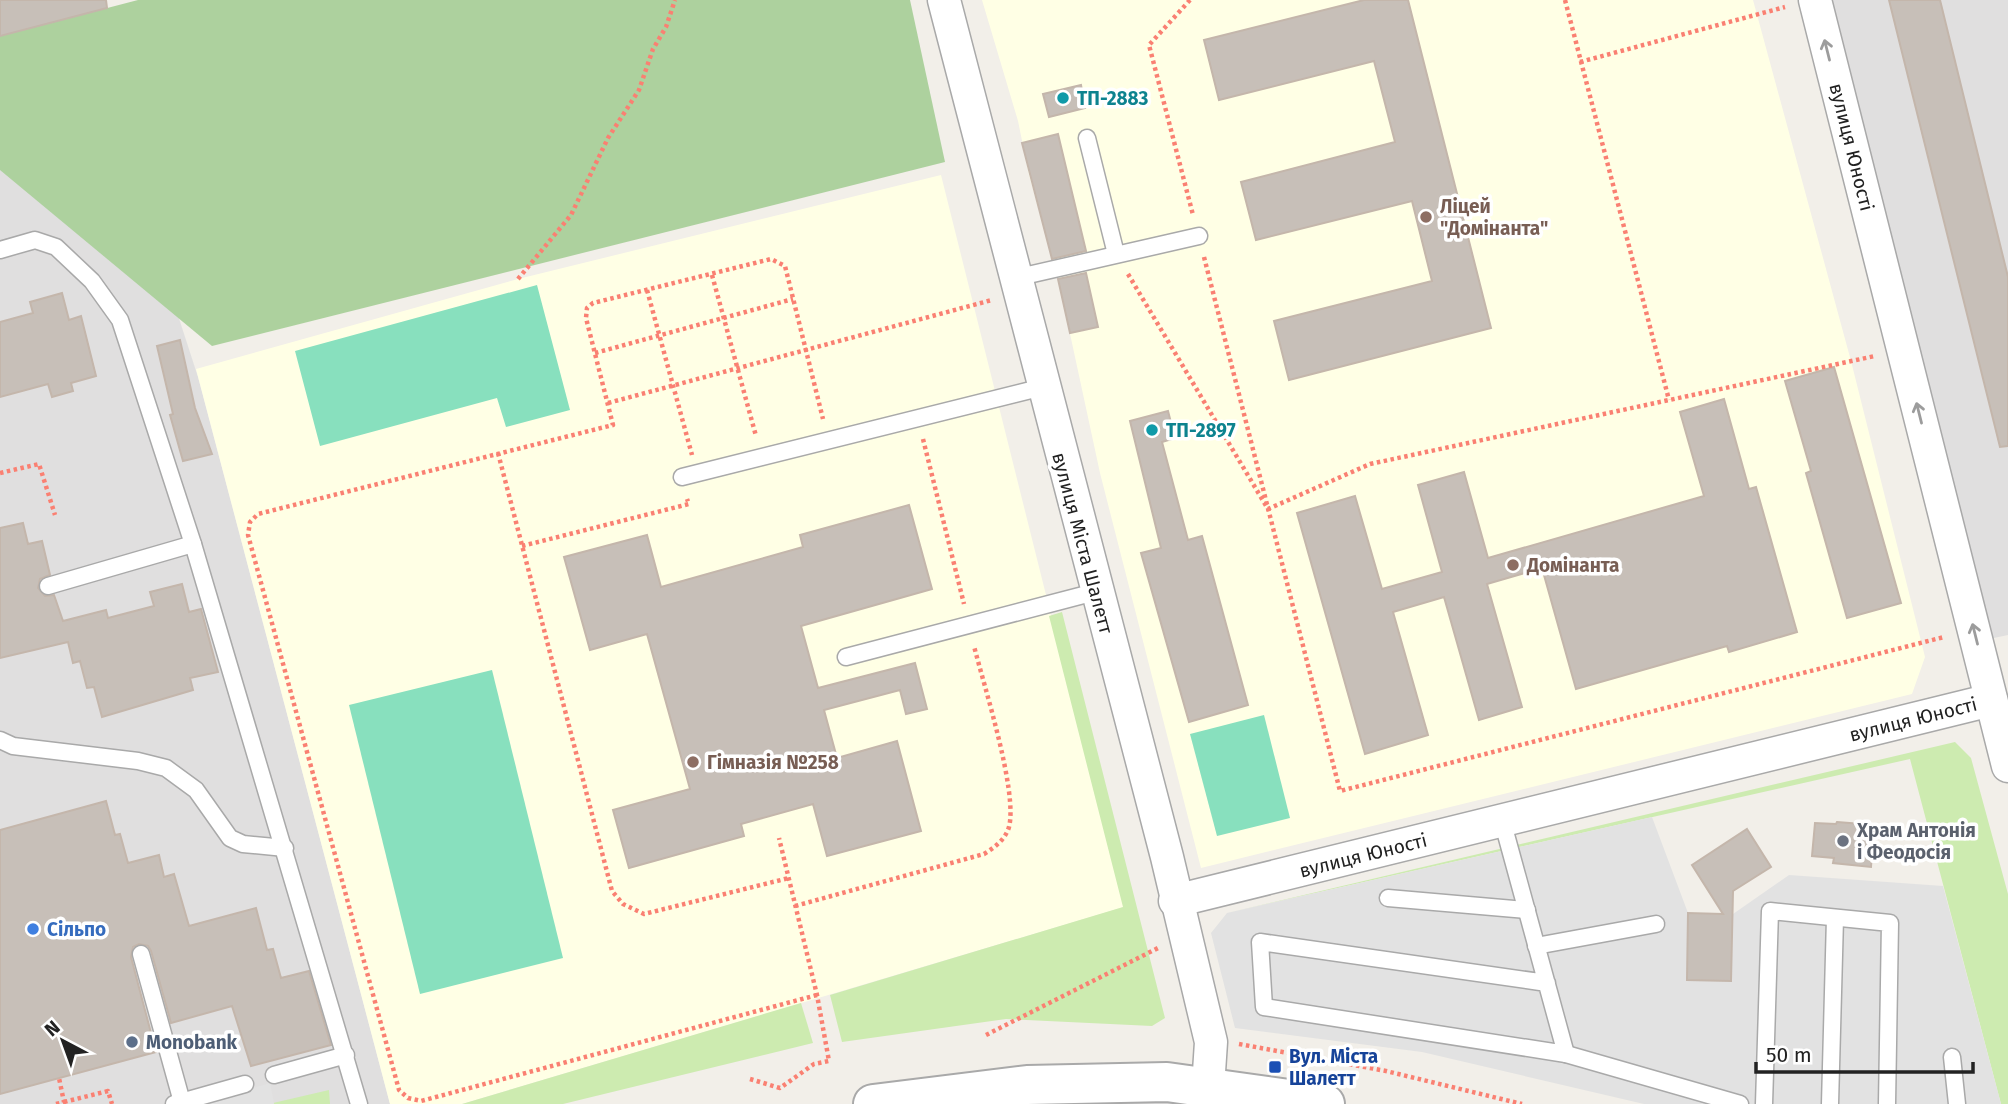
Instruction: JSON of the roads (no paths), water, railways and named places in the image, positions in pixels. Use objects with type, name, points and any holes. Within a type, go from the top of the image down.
[{"type":"street","name":"вулиця Міста Шалетт","points":[[944,0],[1006,289],[1043,387],[1167,857],[1175,901],[1211,1042],[1208,1087]]},
{"type":"street","name":"вулиця Юності","points":[[1175,901],[1992,700],[1903,348],[1800,3]]},
{"type":"street","points":[[2008,668],[1992,700],[2008,766]]},
{"type":"street","points":[[873,1104],[1029,1095],[1167,1082],[1208,1087],[1259,1099],[1325,1104]]},
{"type":"lane","points":[[1087,138],[1116,254]]},
{"type":"lane","points":[[1006,289],[1116,254],[1199,236]]},
{"type":"lane","points":[[0,250],[35,240],[56,247],[107,300],[120,320],[193,544],[359,1104]]},
{"type":"lane","points":[[689,475],[1043,387]]},
{"type":"lane","points":[[48,586],[193,544]]},
{"type":"lane","points":[[846,657],[1096,592]]},
{"type":"lane","points":[[0,740],[13,746],[138,761],[166,768],[196,790],[230,838],[243,844],[285,848]]},
{"type":"lane","points":[[1502,820],[1566,1054]]},
{"type":"lane","points":[[1388,898],[1527,910]]},
{"type":"lane","points":[[1764,1104],[1770,911],[1890,923],[1887,1104]]},
{"type":"lane","points":[[1830,1104],[1835,918]]},
{"type":"lane","points":[[1536,946],[1656,924]]},
{"type":"lane","points":[[1547,983],[1260,942],[1264,1007],[1566,1054],[1740,1104]]},
{"type":"lane","points":[[141,954],[178,1103],[245,1084]]},
{"type":"lane","points":[[274,1075],[346,1055]]},
{"type":"lane","points":[[1952,1057],[1957,1104]]},
{"type":"place","name":"ТП-2883","points":[[1063,98]]},
{"type":"place","name":"Ліцей \"Домінанта\"","points":[[1426,217]]},
{"type":"place","name":"ТП-2897","points":[[1152,430]]},
{"type":"place","name":"Домінанта","points":[[1513,565]]},
{"type":"place","name":"Гімназія №258","points":[[693,762]]},
{"type":"place","name":"Храм Антонія і Феодосія","points":[[1843,841]]},
{"type":"place","name":"Сільпо","points":[[33,929]]},
{"type":"place","name":"Monobank","points":[[132,1042]]},
{"type":"place","name":"Вул. Міста Шалетт","points":[[1275,1067]]}]
